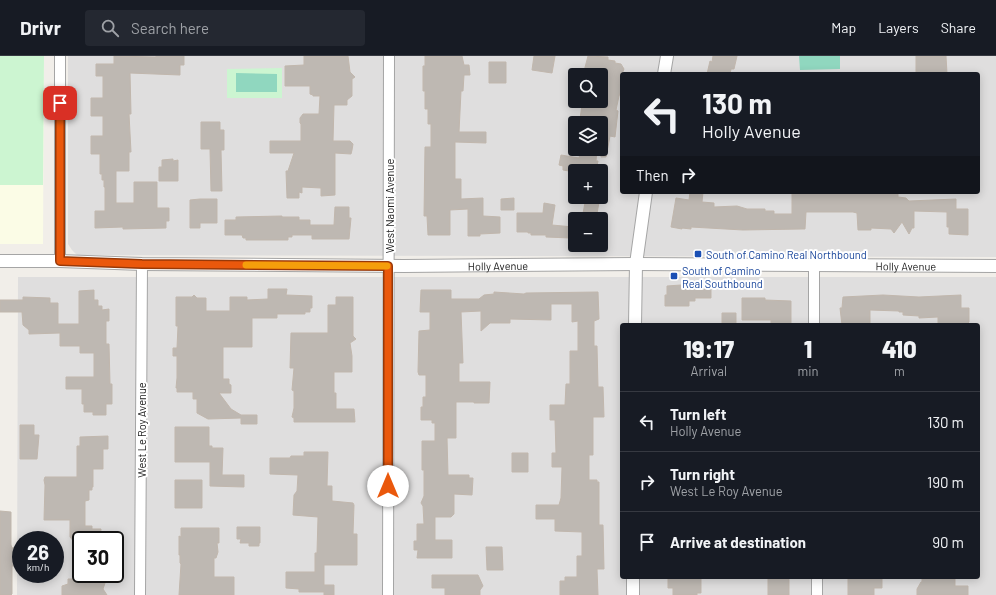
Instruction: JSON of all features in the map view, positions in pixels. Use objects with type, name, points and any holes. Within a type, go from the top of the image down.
[{"type":"street","points":[[60,56],[60,261]]},
{"type":"street","name":"West Naomi Avenue","points":[[388,595],[389,56]]},
{"type":"street","points":[[664,72],[667,56]]},
{"type":"street","points":[[635,323],[636,264],[646,194]]},
{"type":"street","name":"Holly Avenue","points":[[0,261],[388,266],[636,264],[996,266]]},
{"type":"street","name":"West Le Roy Avenue","points":[[140,595],[142,264]]},
{"type":"street","points":[[814,266],[814,323]]},
{"type":"street","points":[[633,579],[633,595]]},
{"type":"street","points":[[817,579],[817,595]]},
{"type":"shaded area","points":[[0,56],[44,56],[43,244],[0,244]]},
{"type":"shaded area","points":[[68,56],[996,56],[996,257],[77,255],[68,244]]},
{"type":"shaded area","points":[[18,277],[996,277],[996,595],[17,595],[17,583],[64,583],[64,531],[17,531]]},
{"type":"green space","points":[[0,56],[44,56],[43,185],[0,185]]},
{"type":"green space","points":[[799,56],[840,56],[840,69],[800,70]]},
{"type":"green space","points":[[282,68],[282,98],[227,98],[227,69]]},
{"type":"green space","points":[[236,73],[277,74],[277,92],[236,92]]},
{"type":"building","points":[[114,56],[184,56],[184,65],[180,65],[180,75],[130,73],[131,114],[129,114],[131,152],[129,152],[129,171],[116,171],[116,203],[134,203],[134,182],[157,182],[157,208],[169,208],[169,221],[166,221],[166,228],[95,228],[95,211],[105,211],[105,187],[104,180],[102,180],[102,174],[100,174],[100,154],[91,154],[91,136],[103,136],[103,116],[91,116],[91,98],[103,98],[103,76],[96,76],[96,64],[114,64]]},
{"type":"building","points":[[304,56],[348,56],[350,72],[355,77],[352,79],[352,96],[347,100],[347,105],[334,105],[333,141],[350,141],[353,144],[351,154],[335,153],[335,195],[321,196],[321,188],[302,187],[302,193],[299,192],[299,198],[287,198],[286,171],[288,171],[294,153],[270,153],[270,141],[301,141],[300,118],[303,114],[319,114],[320,96],[313,96],[310,94],[310,86],[285,86],[285,66],[304,65]]},
{"type":"building","points":[[425,56],[462,56],[464,65],[469,65],[470,75],[464,75],[463,91],[461,91],[459,132],[486,132],[486,143],[455,142],[455,179],[461,179],[461,199],[483,198],[483,216],[500,217],[500,233],[468,236],[468,209],[450,210],[450,235],[428,235],[427,216],[424,216],[425,147],[431,147],[431,124],[428,124],[428,109],[425,109],[425,91],[423,91],[423,66],[425,66]]},
{"type":"building","points":[[534,56],[555,56],[552,73],[532,70]]},
{"type":"building","points":[[588,56],[608,57],[608,60],[621,64],[624,69],[623,72],[620,72],[620,94],[616,110],[618,111],[615,137],[610,136],[608,146],[608,116],[580,116],[582,108],[608,108],[608,68],[585,68]]},
{"type":"building","points":[[713,56],[737,56],[734,69],[731,69],[730,72],[707,72],[710,61],[712,62]]},
{"type":"building","points":[[916,56],[946,56],[947,72],[916,72]]},
{"type":"building","points":[[489,62],[506,62],[506,83],[489,83]]},
{"type":"building","points":[[201,122],[220,122],[220,130],[224,130],[224,150],[221,150],[222,191],[211,191],[210,149],[201,149]]},
{"type":"building","points":[[561,155],[579,158],[579,156],[596,156],[597,164],[568,164],[568,171],[563,170],[563,166],[559,165]]},
{"type":"building","points":[[173,159],[173,161],[178,160],[178,181],[159,181],[159,167],[162,167],[162,160]]},
{"type":"building","points":[[690,194],[703,194],[702,202],[714,203],[714,207],[737,206],[747,209],[765,209],[765,211],[774,211],[774,214],[792,214],[792,194],[898,194],[898,197],[906,198],[909,201],[956,199],[956,209],[968,209],[968,235],[949,234],[949,227],[947,227],[947,212],[914,211],[914,228],[912,228],[909,234],[902,222],[894,233],[891,229],[871,228],[871,230],[858,230],[857,213],[853,212],[806,212],[805,229],[743,230],[691,227],[691,229],[682,229],[671,227],[676,198],[689,200]]},
{"type":"building","points":[[514,198],[514,210],[501,210],[501,199]]},
{"type":"building","points":[[217,199],[217,223],[200,223],[200,228],[190,228],[190,200]]},
{"type":"building","points":[[544,203],[555,205],[552,225],[568,227],[568,238],[546,237],[546,235],[531,235],[531,233],[528,232],[517,232],[517,213],[543,213]]},
{"type":"building","points":[[585,204],[599,204],[597,212],[583,212]]},
{"type":"building","points":[[335,207],[349,207],[349,218],[351,218],[349,239],[312,239],[312,235],[292,235],[292,237],[288,237],[288,240],[246,240],[246,238],[243,238],[242,235],[225,235],[225,220],[236,220],[236,217],[299,217],[299,220],[310,220],[310,225],[334,225]]},
{"type":"building","points":[[711,285],[711,298],[695,298],[695,301],[689,301],[689,306],[665,306],[667,286]]},
{"type":"building","points":[[268,289],[287,289],[286,295],[312,296],[312,308],[310,308],[310,312],[305,312],[305,314],[277,314],[277,318],[252,318],[252,347],[223,347],[223,379],[229,379],[231,393],[219,393],[231,409],[241,415],[257,415],[257,424],[241,424],[241,418],[208,419],[197,413],[197,399],[193,399],[193,392],[177,392],[177,356],[173,356],[173,348],[177,348],[178,326],[176,326],[176,297],[192,297],[194,295],[197,298],[206,298],[206,311],[230,311],[230,297],[247,297],[247,300],[268,299]]},
{"type":"building","points":[[94,290],[94,300],[98,300],[98,306],[102,306],[102,310],[109,309],[109,321],[106,321],[106,344],[109,344],[112,404],[106,404],[106,415],[93,415],[93,412],[84,412],[84,404],[82,404],[82,389],[66,389],[66,377],[94,377],[94,353],[80,353],[80,346],[60,346],[60,333],[29,334],[29,330],[23,325],[22,312],[0,312],[0,300],[23,300],[23,297],[50,298],[50,303],[58,303],[58,324],[79,324],[79,291]]},
{"type":"building","points":[[421,290],[451,290],[451,299],[479,299],[484,295],[494,294],[494,292],[524,294],[598,292],[599,319],[594,321],[594,346],[597,346],[598,387],[603,387],[604,417],[593,417],[593,455],[589,455],[589,480],[597,480],[597,482],[599,482],[599,525],[603,525],[604,569],[597,569],[598,595],[560,595],[560,581],[565,581],[565,577],[577,577],[577,556],[582,556],[582,532],[555,531],[555,519],[536,519],[536,505],[559,505],[561,498],[562,467],[552,467],[552,453],[556,453],[555,420],[550,420],[550,405],[565,405],[566,384],[570,384],[570,351],[578,351],[578,321],[572,322],[572,304],[551,304],[551,320],[510,319],[510,323],[490,323],[481,331],[481,311],[461,312],[463,363],[459,363],[459,382],[490,382],[489,403],[456,402],[456,438],[447,438],[448,475],[469,475],[469,478],[473,478],[472,495],[454,494],[454,514],[451,517],[435,517],[435,540],[452,540],[452,558],[417,558],[418,550],[414,550],[414,541],[417,541],[417,524],[424,524],[423,506],[421,503],[424,496],[422,441],[435,441],[435,423],[432,423],[432,420],[421,420],[423,397],[426,397],[426,375],[419,375],[418,372],[419,331],[430,330],[430,312],[420,312]]},
{"type":"building","points":[[883,295],[919,297],[961,295],[961,308],[969,308],[969,322],[938,323],[938,317],[919,318],[919,316],[903,315],[903,312],[899,311],[870,310],[870,323],[842,323],[840,308],[842,308],[843,297]]},
{"type":"building","points":[[336,297],[353,297],[353,336],[356,339],[350,343],[352,372],[334,372],[336,409],[354,409],[355,422],[294,422],[294,418],[292,417],[294,408],[294,391],[292,390],[294,368],[290,368],[291,333],[328,333],[328,305],[336,305]]},
{"type":"building","points":[[742,298],[765,298],[765,300],[791,301],[791,323],[771,323],[771,320],[742,320]]},
{"type":"building","points":[[722,313],[736,313],[736,323],[722,323]]},
{"type":"building","points":[[20,425],[34,425],[34,435],[39,435],[37,459],[20,459]]},
{"type":"building","points":[[175,427],[209,427],[209,446],[212,446],[212,448],[223,448],[222,475],[244,475],[244,487],[210,486],[210,462],[175,462]]},
{"type":"building","points":[[108,436],[108,449],[103,449],[103,469],[93,469],[93,487],[92,490],[89,490],[89,500],[85,501],[85,526],[92,526],[92,529],[101,529],[101,531],[72,531],[72,539],[70,537],[70,520],[44,520],[44,480],[45,477],[77,477],[77,446],[80,446],[80,437]]},
{"type":"building","points":[[304,452],[328,452],[327,486],[332,486],[332,501],[353,503],[354,505],[353,534],[357,534],[357,565],[324,565],[324,585],[334,585],[334,595],[324,595],[324,592],[299,592],[299,589],[286,588],[286,572],[315,572],[318,517],[293,515],[294,495],[297,491],[298,475],[270,474],[270,458],[304,456]]},
{"type":"building","points":[[512,453],[528,453],[528,472],[512,472]]},
{"type":"building","points":[[175,480],[202,480],[202,508],[175,508]]},
{"type":"building","points":[[0,511],[11,512],[12,594],[0,595]]},
{"type":"building","points":[[237,527],[260,527],[259,546],[249,546],[249,543],[240,543],[241,539],[237,539]]},
{"type":"building","points":[[181,528],[219,528],[219,543],[217,543],[218,552],[216,558],[214,558],[214,577],[234,577],[234,595],[179,595],[181,564],[179,555],[179,536],[181,537]]},
{"type":"building","points":[[486,547],[502,547],[503,570],[487,570]]},
{"type":"building","points":[[432,575],[478,575],[483,586],[480,590],[480,595],[445,595],[445,588],[432,588]]},
{"type":"building","points":[[68,579],[72,579],[72,583],[105,583],[103,589],[107,595],[62,595],[62,586],[68,584]]},
{"type":"building","points":[[668,579],[701,579],[701,593],[697,593],[697,595],[673,595],[673,588],[668,588]]},
{"type":"building","points":[[768,579],[789,579],[789,595],[768,595]]},
{"type":"building","points":[[848,579],[882,579],[882,588],[874,588],[874,595],[848,595]]},
{"type":"building","points":[[922,579],[955,579],[955,586],[968,586],[968,595],[917,595],[917,589],[922,582]]},
{"type":"slow traffic","points":[[246,265],[387,266]]},
{"type":"place","name":"South of Camino Real Northbound","points":[[698,254]]},
{"type":"place","name":"South of Camino Real Southbound","points":[[674,276]]},
{"type":"route","points":[[60,103],[60,261],[142,264],[388,266],[388,486]]}]
